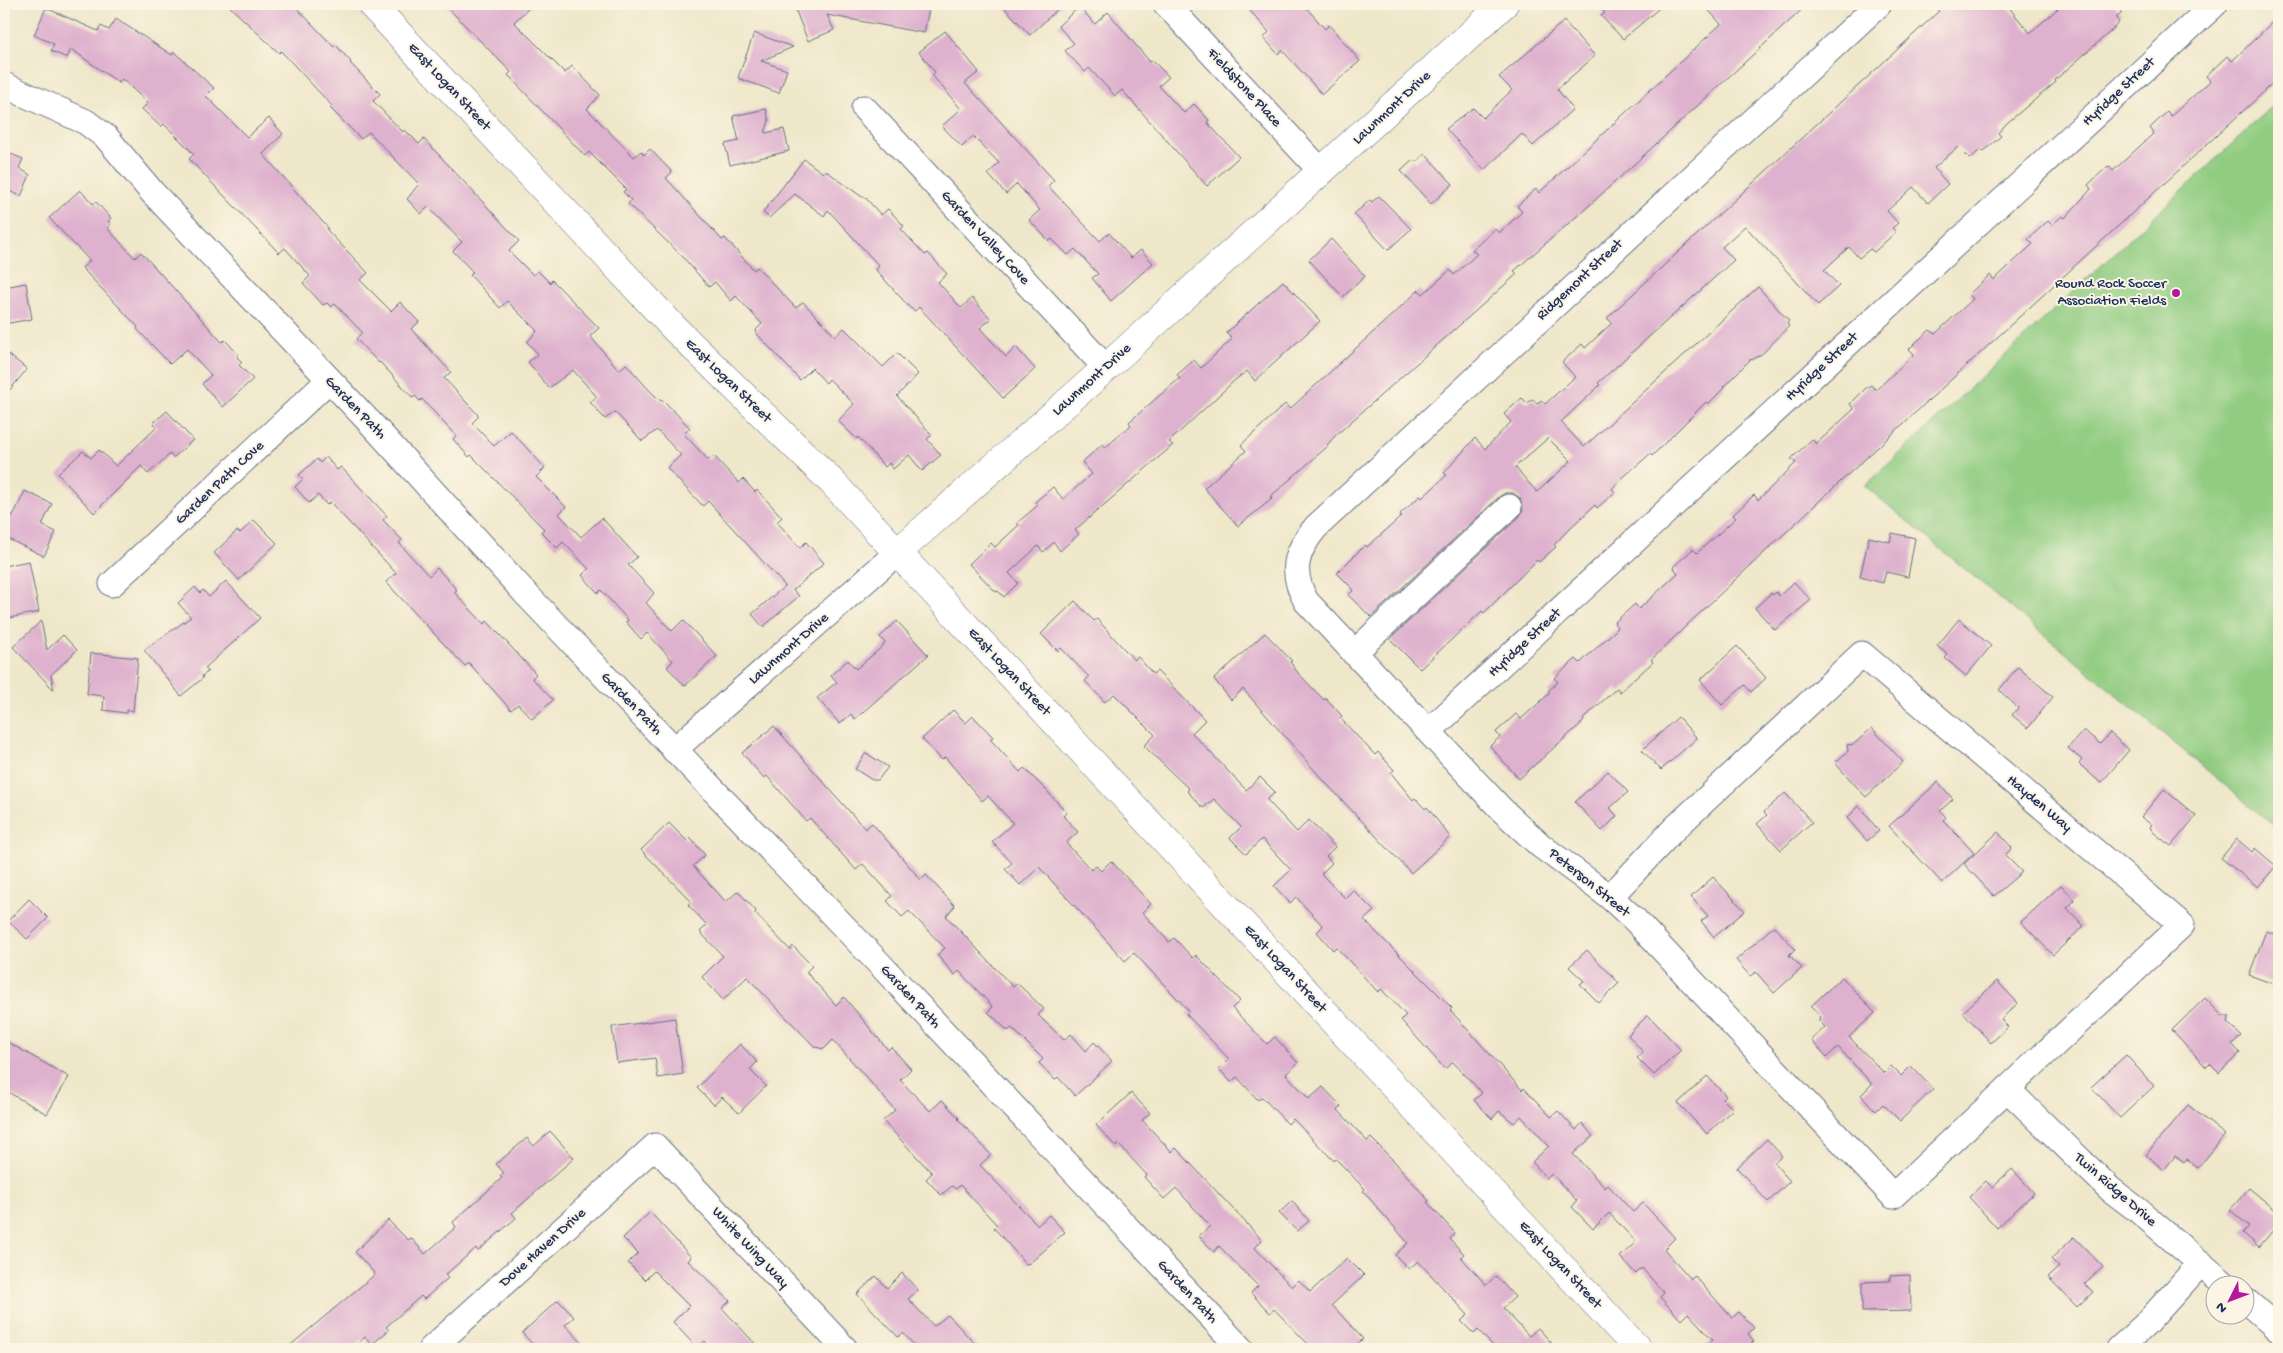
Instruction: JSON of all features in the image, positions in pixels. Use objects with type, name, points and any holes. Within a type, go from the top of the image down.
[{"type":"street","name":"East Logan Street","points":[[371,4],[675,329],[831,481],[898,552],[1638,1349]]},
{"type":"street","name":"Fieldstone Place","points":[[1166,4],[1322,172]]},
{"type":"street","name":"Lawnmont Drive","points":[[674,750],[1106,368],[1504,4]]},
{"type":"street","name":"Ridgemont Street","points":[[1296,566],[1298,554],[1305,540],[1316,527],[1879,4]]},
{"type":"street","name":"Hyridge Street","points":[[1429,731],[2214,4]]},
{"type":"street","name":"Garden Path","points":[[4,85],[86,122],[107,138],[152,192],[328,381],[1241,1349]]},
{"type":"street","name":"Garden Valley Cove","points":[[864,108],[1106,368]]},
{"type":"street","name":"Garden Path Cove","points":[[112,584],[328,381]]},
{"type":"street","points":[[1354,652],[1509,507]]},
{"type":"street","name":"Peterson Street","points":[[1296,566],[1298,586],[1306,601],[1502,810],[1542,846],[1610,897],[1634,920],[1893,1196]]},
{"type":"street","name":"Hayden Way","points":[[1610,897],[1674,830],[1862,654],[2182,925],[1893,1196]]},
{"type":"street","name":"Twin Ridge Drive","points":[[2007,1089],[2110,1189],[2215,1276]]},
{"type":"street","name":"Dove Haven Drive","points":[[444,1345],[655,1146]]},
{"type":"street","name":"White Wing Way","points":[[655,1146],[845,1349]]},
{"type":"street","points":[[2119,1349],[2146,1324],[2201,1264]]},
{"type":"street","points":[[2256,1310],[2279,1330]]},
{"type":"green space","name":"Round Rock Soccer Association Fields","points":[[2279,100],[2279,830],[1865,486]]},
{"type":"building","points":[[227,4],[293,4],[334,47],[336,45],[350,63],[380,94],[373,101],[403,132],[405,130],[419,144],[424,139],[519,241],[509,251],[533,275],[538,271],[550,283],[552,280],[599,328],[590,336],[619,370],[626,364],[650,391],[661,401],[663,400],[690,428],[684,434],[708,460],[714,456],[739,483],[743,479],[755,492],[757,490],[782,517],[777,522],[800,548],[806,542],[824,563],[793,590],[799,596],[763,627],[752,614],[785,586],[708,501],[703,506],[667,468],[681,455],[657,430],[642,441],[615,412],[605,419],[590,402],[597,397],[573,370],[549,388],[528,362],[538,354],[527,342],[537,331],[507,301],[500,308],[470,275],[473,272],[453,251],[462,242],[428,207],[421,214],[407,199],[419,184],[369,132],[361,139],[330,108],[332,106],[281,51],[279,53]]},
{"type":"building","points":[[444,4],[533,4],[514,22],[565,73],[572,66],[600,95],[587,109],[634,157],[641,151],[644,155],[650,149],[672,172],[666,178],[722,240],[725,238],[754,270],[757,267],[796,308],[803,302],[835,336],[844,328],[883,367],[897,353],[918,374],[897,396],[932,435],[927,439],[941,455],[922,471],[909,455],[893,469],[889,463],[885,467],[858,437],[857,439],[838,421],[854,404],[829,379],[826,383],[812,368],[800,380],[757,334],[756,330],[762,324],[736,296],[731,301],[715,282],[709,287],[682,256],[628,204],[631,200],[623,192],[626,189],[589,152],[585,156],[508,75],[511,72]]},
{"type":"building","points":[[793,4],[930,4],[924,33],[827,15],[834,30],[808,41]]},
{"type":"building","points":[[1001,4],[1063,4],[1030,35]]},
{"type":"building","points":[[1244,4],[1303,4],[1325,29],[1329,25],[1360,61],[1322,94],[1282,50],[1278,54],[1264,38],[1269,32]]},
{"type":"building","points":[[1596,4],[1664,4],[1623,39],[1601,16],[1605,13]]},
{"type":"building","points":[[1703,4],[1808,4],[1592,203],[1514,271],[1517,274],[1335,436],[1328,446],[1270,497],[1272,499],[1238,526],[1204,488],[1246,451],[1241,445],[1285,404],[1290,409],[1419,290],[1423,294],[1450,270],[1454,275],[1477,254],[1472,250],[1495,229],[1499,233],[1522,212],[1517,206],[1536,189],[1539,193],[1721,24]]},
{"type":"building","points":[[1932,4],[2006,4],[2030,33],[2063,4],[2113,4],[2122,13],[2116,18],[2119,22],[2111,31],[2055,80],[2056,82],[2007,123],[1998,133],[2001,136],[1983,152],[1980,150],[1970,159],[1958,147],[1934,168],[1948,184],[1928,203],[1913,187],[1887,211],[1898,223],[1892,228],[1896,232],[1874,252],[1870,249],[1859,258],[1849,247],[1824,270],[1839,286],[1818,305],[1745,226],[1722,247],[1734,260],[1598,383],[1600,385],[1561,422],[1584,447],[1758,287],[1789,321],[1787,323],[1789,326],[1763,353],[1751,359],[1708,404],[1706,402],[1652,456],[1650,454],[1620,480],[1612,489],[1615,492],[1597,508],[1595,505],[1569,529],[1554,545],[1556,547],[1539,562],[1537,560],[1484,613],[1482,611],[1420,669],[1390,639],[1519,517],[1523,511],[1520,498],[1513,493],[1505,493],[1499,497],[1371,617],[1348,595],[1354,590],[1337,573],[1365,545],[1367,547],[1402,516],[1400,514],[1420,496],[1422,498],[1447,475],[1444,473],[1475,438],[1485,449],[1511,422],[1504,414],[1522,398],[1527,403],[1533,399],[1537,404],[1541,400],[1545,404],[1575,377],[1562,362],[1582,344],[1585,348],[1612,323],[1607,318],[1939,11]],"holes":[[[1548,438],[1571,461],[1537,492],[1515,467]]]},
{"type":"building","points":[[1079,7],[1095,24],[1108,12],[1150,62],[1152,60],[1169,77],[1159,86],[1184,113],[1194,104],[1209,120],[1207,122],[1239,157],[1207,186],[1122,90],[1115,96],[1089,68],[1085,72],[1065,51],[1074,43],[1058,26]]},
{"type":"building","points":[[46,8],[98,31],[101,26],[109,30],[116,19],[172,55],[174,52],[214,88],[206,96],[247,137],[269,118],[283,134],[263,154],[328,228],[327,230],[368,273],[360,280],[391,311],[400,302],[419,322],[411,329],[451,372],[444,378],[479,416],[472,423],[494,446],[511,431],[545,468],[536,477],[566,507],[559,514],[581,537],[602,518],[637,557],[628,565],[654,593],[646,603],[672,631],[683,620],[717,656],[685,686],[667,667],[673,661],[647,633],[641,639],[626,622],[628,620],[601,590],[598,593],[582,575],[589,569],[563,542],[557,548],[541,532],[544,529],[471,455],[469,457],[453,439],[456,436],[422,399],[420,401],[415,396],[413,398],[356,339],[362,332],[335,304],[331,307],[327,303],[323,305],[303,283],[310,276],[285,248],[279,253],[189,159],[194,154],[164,124],[161,127],[142,109],[148,103],[122,79],[119,83],[71,49],[67,58],[51,51],[54,44],[34,35]]},
{"type":"building","points":[[2279,16],[2279,78],[1815,505],[1686,626],[1651,660],[1653,662],[1620,692],[1617,688],[1583,719],[1584,721],[1519,779],[1490,746],[1500,737],[1496,732],[1516,714],[1521,719],[1550,693],[1548,691],[1558,682],[1554,678],[1576,659],[1580,663],[1618,628],[1614,623],[1635,604],[1639,609],[1678,573],[1673,567],[1693,549],[1697,553],[1736,518],[1733,515],[1754,495],[1758,500],[1796,463],[1791,459],[1812,439],[1816,444],[1854,409],[1850,404],[1866,388],[1871,385],[1876,390],[1914,354],[1909,349],[1914,344],[1930,330],[1935,334],[1973,299],[1969,294],[1990,275],[1994,280],[2033,244],[2028,239],[2048,221],[2052,225],[2062,216],[2065,218],[2091,189],[2088,185],[2108,166],[2113,171],[2154,133],[2150,128],[2167,112],[2171,116],[2210,81],[2206,76],[2227,56],[2232,61]]},
{"type":"building","points":[[1564,21],[1595,56],[1557,89],[1573,109],[1533,146],[1522,134],[1484,170],[1446,129],[1473,108],[1483,118],[1512,90],[1499,77]]},
{"type":"building","points":[[945,31],[979,72],[965,83],[1054,180],[1048,186],[1100,241],[1109,233],[1131,258],[1141,250],[1153,263],[1111,301],[1092,278],[1098,274],[1075,249],[1068,255],[1052,239],[1049,241],[1029,220],[1040,210],[1017,184],[1006,194],[988,174],[999,163],[973,136],[962,147],[942,126],[961,109],[932,75],[935,72],[919,52]]},
{"type":"building","points":[[754,33],[793,47],[761,61],[787,70],[779,93],[738,78]]},
{"type":"building","points":[[766,109],[769,121],[765,133],[784,129],[789,151],[730,165],[725,144],[739,141],[733,116]]},
{"type":"building","points":[[4,151],[23,159],[19,168],[30,175],[21,196],[9,191],[4,203]]},
{"type":"building","points":[[1425,154],[1453,184],[1431,204],[1401,171],[1413,160],[1416,162]]},
{"type":"building","points":[[804,159],[823,173],[825,170],[862,197],[864,196],[881,215],[888,209],[904,226],[901,229],[925,255],[928,253],[947,274],[938,282],[961,308],[972,298],[991,319],[980,328],[1006,357],[1016,347],[1035,369],[1003,398],[919,307],[915,311],[910,308],[876,270],[879,266],[828,210],[824,216],[795,194],[769,218],[763,212]]},
{"type":"building","points":[[80,190],[93,204],[96,202],[111,218],[108,221],[111,224],[107,228],[135,258],[141,252],[220,340],[222,342],[225,340],[239,355],[237,357],[242,362],[239,365],[253,379],[223,407],[202,384],[211,375],[187,349],[170,364],[82,268],[90,261],[49,218]]},
{"type":"building","points":[[1379,196],[1411,229],[1388,250],[1354,214],[1370,200],[1372,202]]},
{"type":"building","points":[[1331,239],[1365,276],[1343,297],[1309,260]]},
{"type":"building","points":[[1283,281],[1320,321],[1255,381],[1247,371],[1235,380],[1169,442],[1173,445],[1075,530],[1079,534],[1060,551],[1054,542],[1043,552],[1038,546],[1009,573],[1018,583],[1004,597],[998,591],[996,592],[969,564],[991,543],[995,547],[1019,525],[1017,523],[1038,505],[1035,502],[1053,487],[1063,499],[1092,474],[1082,462],[1103,444],[1105,448],[1131,425],[1129,422],[1180,378],[1177,375],[1194,360],[1201,368],[1232,339],[1226,333]]},
{"type":"building","points":[[26,283],[32,319],[4,324],[4,287]]},
{"type":"building","points":[[4,351],[27,369],[4,397]]},
{"type":"building","points":[[167,411],[193,440],[173,458],[170,454],[148,474],[141,466],[94,513],[58,474],[83,451],[91,458],[99,450],[116,466],[157,427],[153,423]]},
{"type":"building","points":[[326,457],[337,470],[341,467],[387,516],[383,520],[402,540],[399,543],[429,576],[437,568],[457,590],[454,592],[484,624],[487,621],[536,674],[532,678],[553,700],[532,719],[518,704],[511,710],[469,663],[465,666],[386,582],[396,573],[330,502],[327,505],[318,495],[309,503],[295,487],[303,479],[299,475],[317,459],[320,463]]},
{"type":"building","points":[[25,491],[52,504],[42,525],[56,532],[44,556],[4,537],[4,511],[13,516]]},
{"type":"building","points":[[254,520],[277,543],[239,580],[214,553],[237,531],[240,533]]},
{"type":"building","points":[[1892,533],[1915,538],[1908,577],[1886,572],[1883,583],[1860,577],[1869,537],[1890,542]]},
{"type":"building","points":[[29,561],[39,612],[4,619],[4,566]]},
{"type":"building","points":[[226,581],[260,618],[205,668],[208,672],[202,676],[203,678],[181,696],[144,650],[191,617],[178,603],[195,587],[200,593],[203,590],[209,597]]},
{"type":"building","points":[[1794,582],[1811,600],[1775,630],[1755,608],[1771,593],[1773,595],[1776,592],[1779,596]]},
{"type":"building","points":[[1075,601],[1094,621],[1097,619],[1134,660],[1138,657],[1153,674],[1157,671],[1205,720],[1192,733],[1246,790],[1260,777],[1275,792],[1267,800],[1297,832],[1309,820],[1335,847],[1326,856],[1332,863],[1321,874],[1345,898],[1353,890],[1374,911],[1364,920],[1452,1008],[1450,1010],[1522,1090],[1524,1088],[1551,1117],[1558,1111],[1576,1130],[1582,1123],[1593,1136],[1573,1154],[1605,1188],[1608,1185],[1633,1212],[1643,1203],[1675,1238],[1664,1249],[1691,1279],[1695,1276],[1732,1318],[1739,1312],[1754,1328],[1748,1334],[1754,1341],[1745,1349],[1702,1349],[1713,1340],[1688,1313],[1681,1320],[1660,1297],[1664,1293],[1642,1268],[1636,1274],[1620,1257],[1636,1242],[1609,1213],[1593,1229],[1572,1207],[1577,1201],[1552,1174],[1547,1178],[1532,1162],[1549,1146],[1521,1116],[1514,1123],[1499,1111],[1492,1119],[1474,1100],[1482,1093],[1453,1062],[1445,1069],[1401,1020],[1406,1015],[1381,989],[1378,992],[1336,947],[1333,950],[1317,932],[1323,926],[1296,897],[1290,903],[1274,886],[1291,870],[1262,839],[1246,854],[1230,838],[1241,827],[1214,799],[1203,808],[1187,791],[1189,789],[1144,746],[1155,735],[1114,694],[1105,702],[1085,681],[1089,677],[1061,648],[1058,651],[1041,634]]},
{"type":"building","points":[[1959,619],[1991,646],[1966,676],[1945,658],[1948,655],[1937,646]]},
{"type":"building","points":[[41,621],[47,650],[63,635],[77,650],[51,675],[54,690],[13,647]]},
{"type":"building","points":[[897,621],[928,655],[855,719],[851,714],[840,724],[817,698],[837,682],[831,675],[848,660],[856,669],[882,647],[885,643],[880,637]]},
{"type":"building","points":[[1265,633],[1292,661],[1290,662],[1298,673],[1324,700],[1326,698],[1342,716],[1340,718],[1375,755],[1378,752],[1394,770],[1391,773],[1413,800],[1415,798],[1425,809],[1427,807],[1450,837],[1411,873],[1324,781],[1243,689],[1231,700],[1214,679]]},
{"type":"building","points":[[1737,646],[1766,678],[1751,692],[1745,685],[1722,705],[1700,680]]},
{"type":"building","points":[[91,653],[138,658],[133,711],[127,710],[126,713],[103,710],[104,696],[87,694]]},
{"type":"building","points":[[2018,667],[2053,697],[2028,728],[2012,715],[2018,708],[1999,690]]},
{"type":"building","points":[[953,710],[966,723],[973,716],[993,737],[990,739],[1020,772],[1024,768],[1047,791],[1067,813],[1063,816],[1078,832],[1066,843],[1091,870],[1096,866],[1101,871],[1111,861],[1151,904],[1142,912],[1169,942],[1174,938],[1193,958],[1196,955],[1240,1001],[1232,1008],[1267,1044],[1275,1037],[1298,1063],[1286,1074],[1309,1099],[1323,1087],[1341,1106],[1338,1110],[1367,1141],[1371,1138],[1395,1162],[1429,1201],[1427,1202],[1455,1233],[1450,1239],[1464,1254],[1461,1257],[1486,1285],[1496,1276],[1515,1297],[1503,1308],[1529,1336],[1538,1328],[1557,1349],[1496,1349],[1478,1330],[1474,1334],[1461,1321],[1468,1315],[1418,1261],[1409,1269],[1395,1255],[1408,1243],[1363,1191],[1365,1189],[1336,1159],[1334,1161],[1293,1119],[1288,1124],[1262,1097],[1258,1100],[1237,1077],[1231,1082],[1219,1069],[1229,1059],[1186,1014],[1189,1011],[1134,953],[1125,961],[1039,867],[1020,885],[1005,869],[1012,863],[992,842],[1013,823],[988,796],[982,801],[945,757],[942,760],[922,739]]},
{"type":"building","points":[[1678,717],[1697,738],[1661,770],[1642,750]]},
{"type":"building","points":[[774,726],[865,829],[872,823],[921,880],[926,875],[955,906],[946,916],[1013,987],[1017,983],[1044,1009],[1038,1015],[1064,1040],[1071,1034],[1086,1051],[1094,1042],[1112,1061],[1075,1096],[1058,1077],[1055,1080],[1039,1063],[1043,1059],[1012,1028],[1008,1031],[988,1012],[993,1007],[959,971],[955,975],[937,955],[945,948],[909,911],[902,917],[887,901],[892,896],[863,864],[856,870],[810,818],[806,821],[767,776],[764,778],[742,753]]},
{"type":"building","points":[[1872,728],[1903,762],[1866,797],[1835,763],[1848,751],[1847,745],[1854,744]]},
{"type":"building","points":[[2084,730],[2100,744],[2110,733],[2129,750],[2101,783],[2079,764],[2082,760],[2068,748]]},
{"type":"building","points":[[866,753],[888,767],[878,780],[872,780],[855,769]]},
{"type":"building","points":[[1608,771],[1628,792],[1610,808],[1617,816],[1602,831],[1575,802]]},
{"type":"building","points":[[1938,782],[1953,799],[1940,811],[1946,817],[1943,820],[1974,853],[1942,883],[1889,826]]},
{"type":"building","points":[[2164,789],[2196,816],[2171,846],[2153,832],[2150,827],[2152,825],[2141,817]]},
{"type":"building","points":[[1785,793],[1812,822],[1781,850],[1757,824],[1767,815],[1764,812]]},
{"type":"building","points":[[1859,806],[1879,831],[1867,841],[1847,818]]},
{"type":"building","points":[[669,823],[687,841],[690,838],[705,855],[693,866],[726,902],[738,891],[756,911],[755,913],[790,950],[793,946],[812,966],[806,972],[836,1005],[844,997],[888,1050],[891,1047],[911,1069],[900,1080],[930,1111],[942,1100],[959,1118],[991,1155],[980,1165],[1019,1206],[1038,1225],[1049,1215],[1065,1232],[1030,1263],[1026,1264],[994,1228],[997,1225],[960,1185],[956,1189],[952,1186],[941,1195],[926,1179],[932,1173],[883,1121],[895,1110],[833,1040],[824,1049],[815,1047],[747,977],[723,1000],[702,977],[723,956],[700,932],[707,925],[688,905],[691,901],[641,850]]},
{"type":"building","points":[[1998,832],[2012,848],[2005,855],[2022,872],[1994,896],[1964,864]]},
{"type":"building","points":[[2237,839],[2252,852],[2255,848],[2276,866],[2258,887],[2221,858]]},
{"type":"building","points":[[1713,877],[1745,911],[1714,937],[1701,921],[1708,916],[1691,897]]},
{"type":"building","points":[[2061,885],[2075,900],[2067,908],[2084,926],[2053,955],[2021,922]]},
{"type":"building","points":[[29,899],[48,918],[27,939],[8,921]]},
{"type":"building","points":[[1774,926],[1795,949],[1789,955],[1802,968],[1774,993],[1756,972],[1750,976],[1736,960]]},
{"type":"building","points":[[2266,931],[2279,936],[2279,986],[2249,975]]},
{"type":"building","points":[[1587,950],[1619,983],[1599,1003],[1580,984],[1584,981],[1569,967]]},
{"type":"building","points":[[1842,977],[1875,1013],[1849,1037],[1884,1073],[1891,1066],[1901,1076],[1911,1066],[1933,1089],[1900,1121],[1883,1104],[1876,1111],[1861,1095],[1872,1084],[1838,1047],[1827,1057],[1811,1040],[1825,1027],[1818,1020],[1821,1017],[1811,1006]]},
{"type":"building","points":[[1997,981],[2018,1003],[2001,1019],[2008,1027],[1991,1043],[1963,1012]]},
{"type":"building","points":[[2205,998],[2222,1016],[2229,1016],[2228,1023],[2241,1036],[2232,1044],[2240,1053],[2219,1073],[2210,1064],[2206,1067],[2172,1030]]},
{"type":"building","points":[[1648,1015],[1681,1050],[1654,1075],[1637,1058],[1643,1052],[1628,1035]]},
{"type":"building","points":[[675,1018],[683,1074],[658,1078],[655,1058],[617,1063],[612,1027]]},
{"type":"building","points":[[4,1040],[69,1077],[47,1114],[4,1090]]},
{"type":"building","points":[[740,1044],[757,1062],[750,1070],[766,1086],[739,1113],[722,1097],[714,1105],[697,1088]]},
{"type":"building","points":[[2126,1055],[2154,1086],[2120,1118],[2091,1087]]},
{"type":"building","points":[[1707,1076],[1726,1096],[1723,1099],[1733,1109],[1707,1134],[1678,1103]]},
{"type":"building","points":[[1131,1093],[1150,1113],[1142,1120],[1172,1152],[1176,1148],[1262,1240],[1255,1248],[1292,1287],[1299,1280],[1310,1292],[1347,1258],[1364,1275],[1332,1305],[1363,1339],[1352,1349],[1313,1349],[1274,1309],[1270,1313],[1251,1293],[1258,1286],[1219,1246],[1214,1252],[1199,1236],[1210,1226],[1176,1188],[1164,1199],[1144,1177],[1147,1175],[1118,1144],[1116,1147],[1096,1125]]},
{"type":"building","points":[[2188,1105],[2225,1135],[2198,1168],[2186,1159],[2184,1162],[2175,1156],[2164,1170],[2146,1155]]},
{"type":"building","points":[[550,1131],[574,1158],[512,1213],[516,1218],[478,1251],[476,1248],[445,1275],[448,1278],[424,1299],[421,1296],[386,1327],[389,1330],[371,1345],[365,1337],[351,1349],[286,1349],[373,1276],[374,1273],[355,1252],[388,1220],[408,1240],[411,1238],[425,1254],[456,1227],[453,1222],[502,1178],[500,1176],[504,1173],[496,1164],[527,1138],[534,1146]]},
{"type":"building","points":[[1767,1139],[1782,1156],[1774,1163],[1790,1181],[1768,1202],[1737,1168]]},
{"type":"building","points":[[2012,1169],[2034,1193],[1997,1228],[1969,1197],[1986,1181],[1992,1187]]},
{"type":"building","points":[[2249,1188],[2279,1213],[2279,1223],[2259,1247],[2243,1233],[2249,1226],[2230,1210]]},
{"type":"building","points":[[1292,1201],[1309,1221],[1297,1231],[1279,1213]]},
{"type":"building","points":[[650,1212],[691,1257],[688,1261],[730,1301],[722,1308],[760,1349],[712,1349],[705,1341],[697,1348],[673,1322],[689,1306],[654,1271],[645,1280],[628,1263],[638,1253],[623,1238]]},
{"type":"building","points":[[2074,1237],[2103,1267],[2085,1284],[2093,1292],[2077,1307],[2048,1277],[2059,1267],[2051,1259]]},
{"type":"building","points":[[902,1273],[918,1290],[908,1299],[934,1326],[948,1315],[980,1349],[918,1349],[903,1333],[898,1337],[857,1294],[876,1276],[887,1288]]},
{"type":"building","points":[[1910,1275],[1911,1311],[1862,1312],[1862,1282],[1890,1281],[1890,1276]]},
{"type":"building","points":[[558,1300],[574,1317],[565,1325],[588,1349],[537,1349],[522,1333]]},
{"type":"place","name":"Round Rock Soccer Association Fields","points":[[2176,293]]}]
